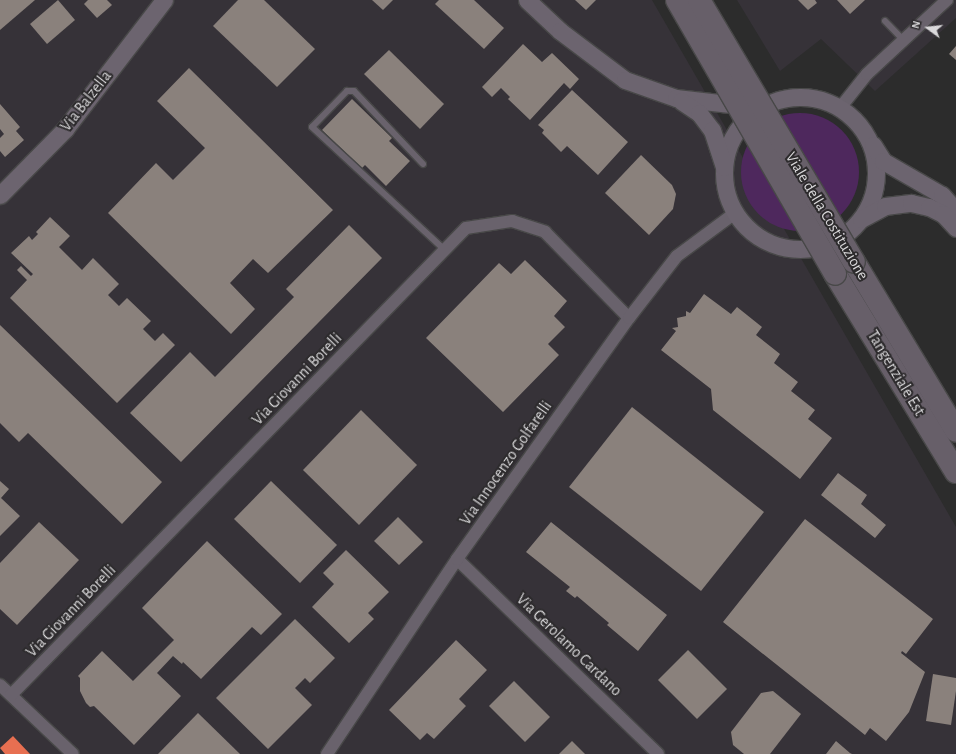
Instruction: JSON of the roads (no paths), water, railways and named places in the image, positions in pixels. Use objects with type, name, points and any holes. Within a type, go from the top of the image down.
[{"type":"highway","name":"Viale della Costituzione","points":[[677,0],[835,274]]},
{"type":"highway","name":"Viale della Costituzione","points":[[699,0],[956,431]]},
{"type":"highway","name":"Tangenziale Est","points":[[835,274],[956,472]]},
{"type":"street","name":"Via Balzella","points":[[0,195],[65,129],[164,0]]},
{"type":"street","points":[[527,0],[560,31],[625,80],[676,98],[699,112],[712,130],[724,167],[726,191],[735,213],[748,229],[766,241],[786,248],[807,249],[828,244],[846,234],[861,219],[885,206],[911,203],[929,207],[943,214],[956,228]]},
{"type":"street","points":[[840,108],[867,74],[947,0]]},
{"type":"street","points":[[724,167],[730,144],[734,137],[742,124],[760,108],[779,100],[800,97],[820,99],[840,108],[861,127],[883,161],[942,195],[956,211]]},
{"type":"street","points":[[676,98],[760,108]]},
{"type":"street","points":[[861,219],[871,200],[876,180],[875,159],[868,139]]},
{"type":"street","name":"Via Innocenzo Golfarelli","points":[[327,754],[457,559],[629,318],[677,256],[735,213]]},
{"type":"street","name":"Via Giovanni Borelli","points":[[11,695],[466,228],[512,221],[545,232],[629,318]]},
{"type":"street","name":"Via Gerolamo Cardano","points":[[457,559],[658,754]]},
{"type":"street","points":[[0,685],[73,754]]},
{"type":"lane","points":[[885,21],[904,40]]},
{"type":"lane","points":[[423,164],[354,90],[347,91],[312,127],[444,250]]}]
